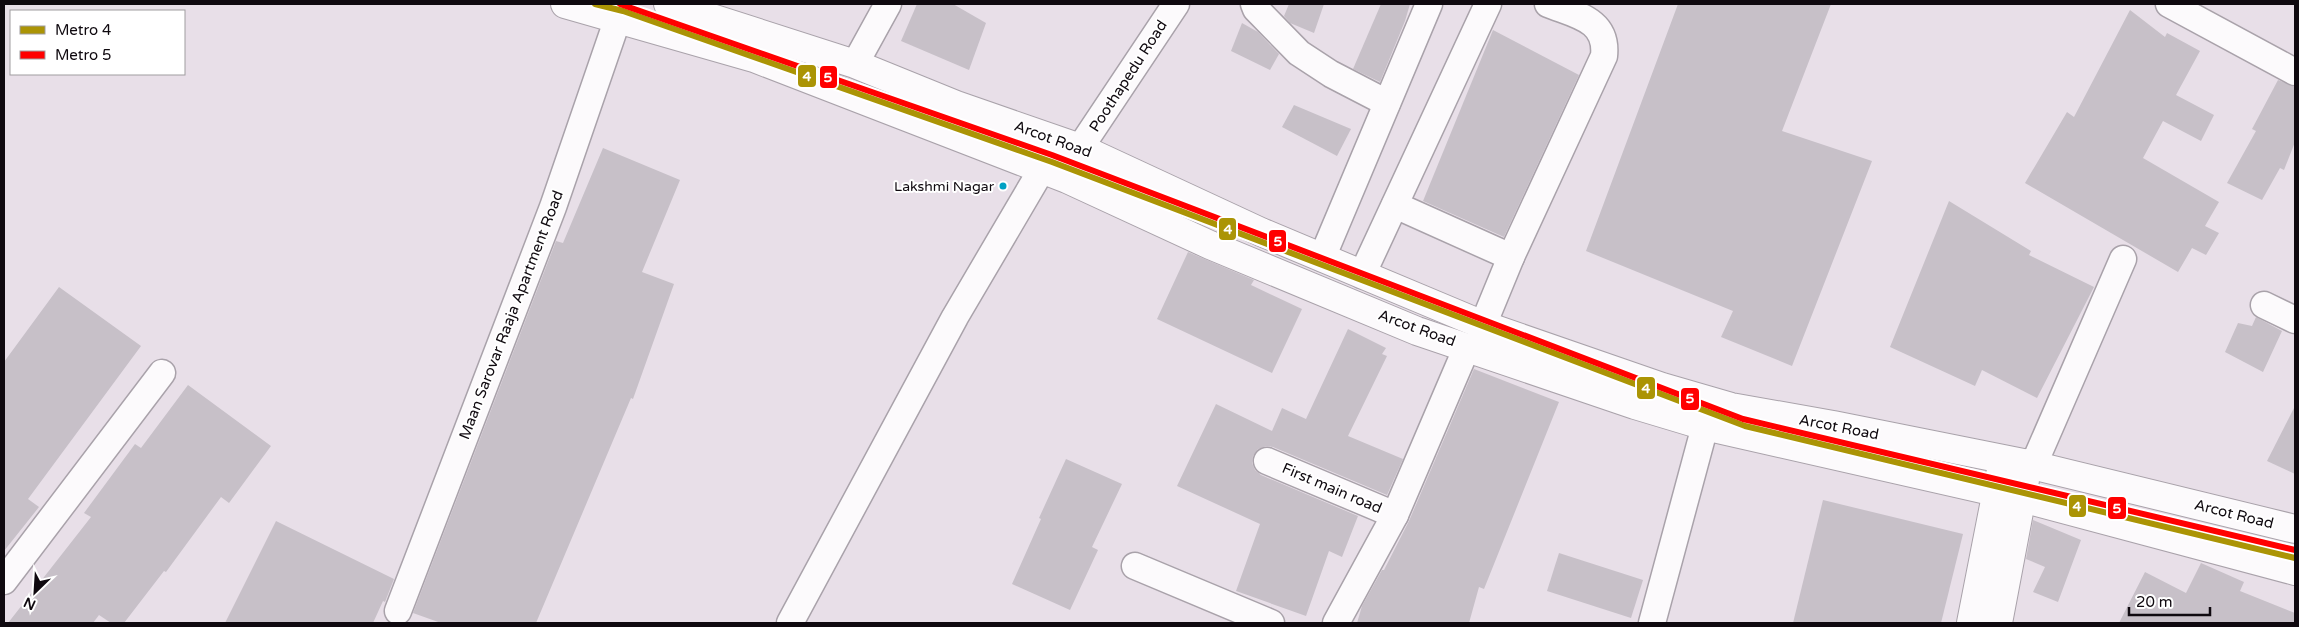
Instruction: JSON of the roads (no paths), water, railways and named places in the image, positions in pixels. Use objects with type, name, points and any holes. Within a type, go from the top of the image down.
[{"type":"main road","name":"Arcot Road","points":[[565,4],[754,58],[1042,169],[1210,245],[1417,331],[1635,405],[1705,426],[2009,496],[2295,571]]},
{"type":"main road","name":"Arcot Road","points":[[668,4],[855,64],[956,105],[1080,148],[1261,232],[1362,275],[1483,324],[1662,387],[1731,407],[1833,425],[2016,462],[2295,529]]},
{"type":"main road","points":[[1970,623],[2009,496],[2016,462]]},
{"type":"main road","points":[[1998,623],[2009,496]]},
{"type":"street","points":[[855,64],[888,4]]},
{"type":"street","name":"Poothapedu Road","points":[[1080,148],[1176,4]]},
{"type":"street","points":[[1254,4],[1256,9],[1300,53],[1331,74],[1387,103]]},
{"type":"street","points":[[1322,258],[1429,4]]},
{"type":"street","points":[[1362,275],[1488,4]]},
{"type":"street","points":[[1483,324],[1511,257],[1604,56],[1605,46],[1593,22],[1548,4]]},
{"type":"street","points":[[2169,4],[2295,72]]},
{"type":"street","name":"Maan Sarovar Raaja Apartment Road","points":[[398,611],[553,208],[618,18]]},
{"type":"street","points":[[790,623],[955,317],[1042,169]]},
{"type":"street","points":[[1395,204],[1511,257]]},
{"type":"street","points":[[2016,462],[2037,457],[2123,259]]},
{"type":"street","points":[[2264,305],[2295,320]]},
{"type":"street","points":[[1395,515],[1467,347]]},
{"type":"street","points":[[4,581],[162,373]]},
{"type":"street","points":[[1652,623],[1705,426]]},
{"type":"street","name":"First main road","points":[[1266,461],[1395,515],[1336,623]]},
{"type":"street","points":[[1135,566],[1272,623]]},
{"type":"metro line","name":"4","points":[[595,4],[623,11],[1052,162],[1745,426],[2295,558]]},
{"type":"metro line","name":"5","points":[[620,4],[1052,155],[1743,419],[2295,550]]},
{"type":"place","name":"Lakshmi Nagar","points":[[1003,186]]}]
